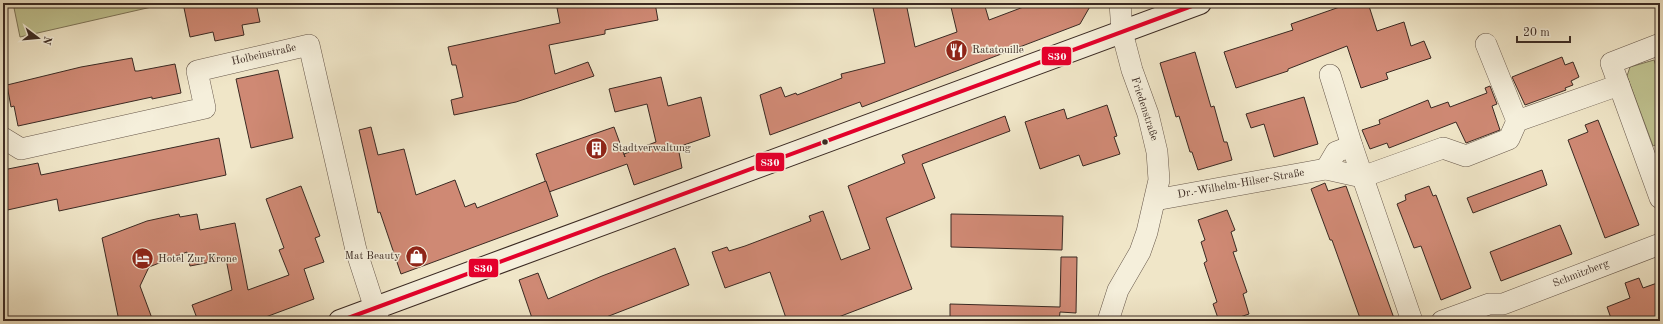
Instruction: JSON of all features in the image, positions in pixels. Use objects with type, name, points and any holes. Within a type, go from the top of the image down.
[{"type":"main road","points":[[340,321],[377,315],[1200,3]]},
{"type":"street","name":"Friedenstraße","points":[[1108,321],[1118,290],[1140,252],[1149,226],[1159,180],[1158,152],[1148,114],[1132,70],[1122,32],[1120,3]]},
{"type":"street","points":[[1362,177],[1443,148],[1466,156],[1509,139],[1517,121],[1486,44]]},
{"type":"street","points":[[1660,44],[1611,63],[1660,198]]},
{"type":"street","name":"Holbeinstraße","points":[[3,138],[21,149],[205,108],[197,71],[308,45],[356,250],[377,315]]},
{"type":"street","points":[[1330,75],[1362,177],[1412,321]]},
{"type":"street","points":[[1517,121],[1619,85]]},
{"type":"street","points":[[1326,169],[1336,152],[1352,146]]},
{"type":"street","name":"Dr.-Wilhelm-Hilser-Straße","points":[[1155,200],[1326,169],[1362,177]]},
{"type":"street","name":"Schmitzberg","points":[[1442,321],[1489,304],[1506,313],[1660,244]]},
{"type":"green space","points":[[13,3],[169,3],[20,37]]},
{"type":"green space","points":[[1654,60],[1660,77],[1660,143],[1653,146],[1627,76],[1630,67]]},
{"type":"building","points":[[183,3],[256,3],[260,22],[242,25],[244,35],[215,41],[213,32],[190,37]]},
{"type":"building","points":[[582,3],[655,3],[658,20],[605,30],[605,34],[549,45],[555,74],[588,62],[594,76],[516,102],[454,115],[451,100],[463,97],[456,65],[452,65],[448,47],[560,23],[557,8]]},
{"type":"building","points":[[872,3],[906,3],[915,47],[957,32],[950,3],[984,3],[989,20],[1034,3],[1092,3],[1080,24],[862,107],[860,102],[770,135],[760,95],[781,87],[785,97],[796,93],[797,95],[842,78],[841,74],[885,63]]},
{"type":"building","points":[[1351,3],[1368,3],[1377,31],[1404,22],[1411,46],[1424,41],[1431,58],[1386,73],[1388,79],[1361,88],[1347,46],[1288,69],[1288,71],[1236,88],[1224,52],[1293,30],[1291,24]]},
{"type":"building","points":[[1195,52],[1211,107],[1214,106],[1224,142],[1227,142],[1232,160],[1198,170],[1192,152],[1190,152],[1179,116],[1176,117],[1160,63]]},
{"type":"building","points":[[1562,57],[1565,65],[1573,62],[1579,77],[1571,81],[1573,85],[1565,88],[1566,90],[1525,105],[1512,77]]},
{"type":"building","points":[[132,58],[135,71],[175,64],[181,93],[152,99],[152,97],[18,126],[14,106],[11,107],[7,85],[81,67]]},
{"type":"building","points":[[278,70],[293,138],[251,148],[236,79]]},
{"type":"building","points":[[661,77],[668,106],[701,97],[710,136],[678,147],[682,168],[634,185],[627,164],[549,192],[536,154],[614,127],[625,157],[624,154],[656,142],[647,104],[615,112],[609,89]]},
{"type":"building","points":[[1490,86],[1497,104],[1492,106],[1500,130],[1466,143],[1456,122],[1389,148],[1387,143],[1370,149],[1362,130],[1380,124],[1379,120],[1428,100],[1431,108],[1448,102],[1450,107],[1487,93],[1485,88]]},
{"type":"building","points":[[1304,97],[1318,144],[1274,157],[1264,124],[1251,128],[1246,114]]},
{"type":"building","points":[[1107,105],[1117,136],[1114,137],[1120,154],[1083,166],[1079,155],[1040,169],[1025,122],[1064,109],[1067,119]]},
{"type":"building","points":[[1005,116],[1010,131],[922,164],[935,198],[886,218],[912,289],[828,321],[787,321],[770,272],[725,288],[712,252],[727,247],[729,251],[745,246],[811,221],[809,216],[823,211],[841,260],[870,249],[848,186],[905,163],[902,155]]},
{"type":"building","points":[[1598,120],[1639,225],[1605,238],[1568,140],[1588,132],[1585,125]]},
{"type":"building","points":[[371,127],[378,155],[404,149],[416,195],[455,180],[465,207],[475,203],[477,208],[546,181],[558,216],[401,274],[380,212],[378,213],[359,130]]},
{"type":"building","points":[[219,138],[226,175],[59,211],[57,199],[3,211],[3,170],[38,163],[41,175]]},
{"type":"building","points":[[1542,170],[1547,185],[1473,213],[1467,198]]},
{"type":"building","points":[[1325,183],[1328,191],[1346,186],[1395,321],[1361,321],[1332,240],[1330,240],[1311,189]]},
{"type":"building","points":[[301,186],[320,236],[315,238],[324,262],[304,269],[314,299],[255,321],[198,321],[192,305],[232,290],[226,259],[190,266],[187,252],[149,267],[140,286],[153,321],[119,321],[102,238],[147,221],[179,214],[180,217],[197,214],[200,230],[235,223],[248,290],[289,275],[279,250],[284,248],[266,199]]},
{"type":"building","points":[[1429,186],[1433,196],[1436,195],[1471,288],[1441,300],[1421,246],[1414,248],[1397,204],[1406,200],[1405,195]]},
{"type":"building","points":[[1227,210],[1235,230],[1231,232],[1237,251],[1233,252],[1247,292],[1243,294],[1249,314],[1228,321],[1219,321],[1213,304],[1217,302],[1204,263],[1207,261],[1201,242],[1205,240],[1198,220]]},
{"type":"building","points":[[951,214],[1063,216],[1062,250],[951,247]]},
{"type":"building","points":[[1560,225],[1572,254],[1501,281],[1490,252]]},
{"type":"building","points":[[675,248],[689,285],[596,321],[533,321],[519,280],[538,273],[548,299],[602,276]]},
{"type":"building","points":[[1061,257],[1077,257],[1076,313],[1060,312],[1059,321],[950,321],[950,304],[1060,307]]},
{"type":"building","points":[[1639,278],[1643,288],[1660,282],[1660,317],[1648,321],[1612,321],[1607,307],[1630,298],[1625,283]]},
{"type":"transit line","name":"830","points":[[340,321],[1200,3]]},
{"type":"place","name":"Ratatouille","points":[[957,50]]},
{"type":"place","name":"Stadtverwaltung","points":[[596,148]]},
{"type":"place","name":"Mat Beauty","points":[[416,256]]},
{"type":"place","name":"Hotel Zur Krone","points":[[142,259]]}]
